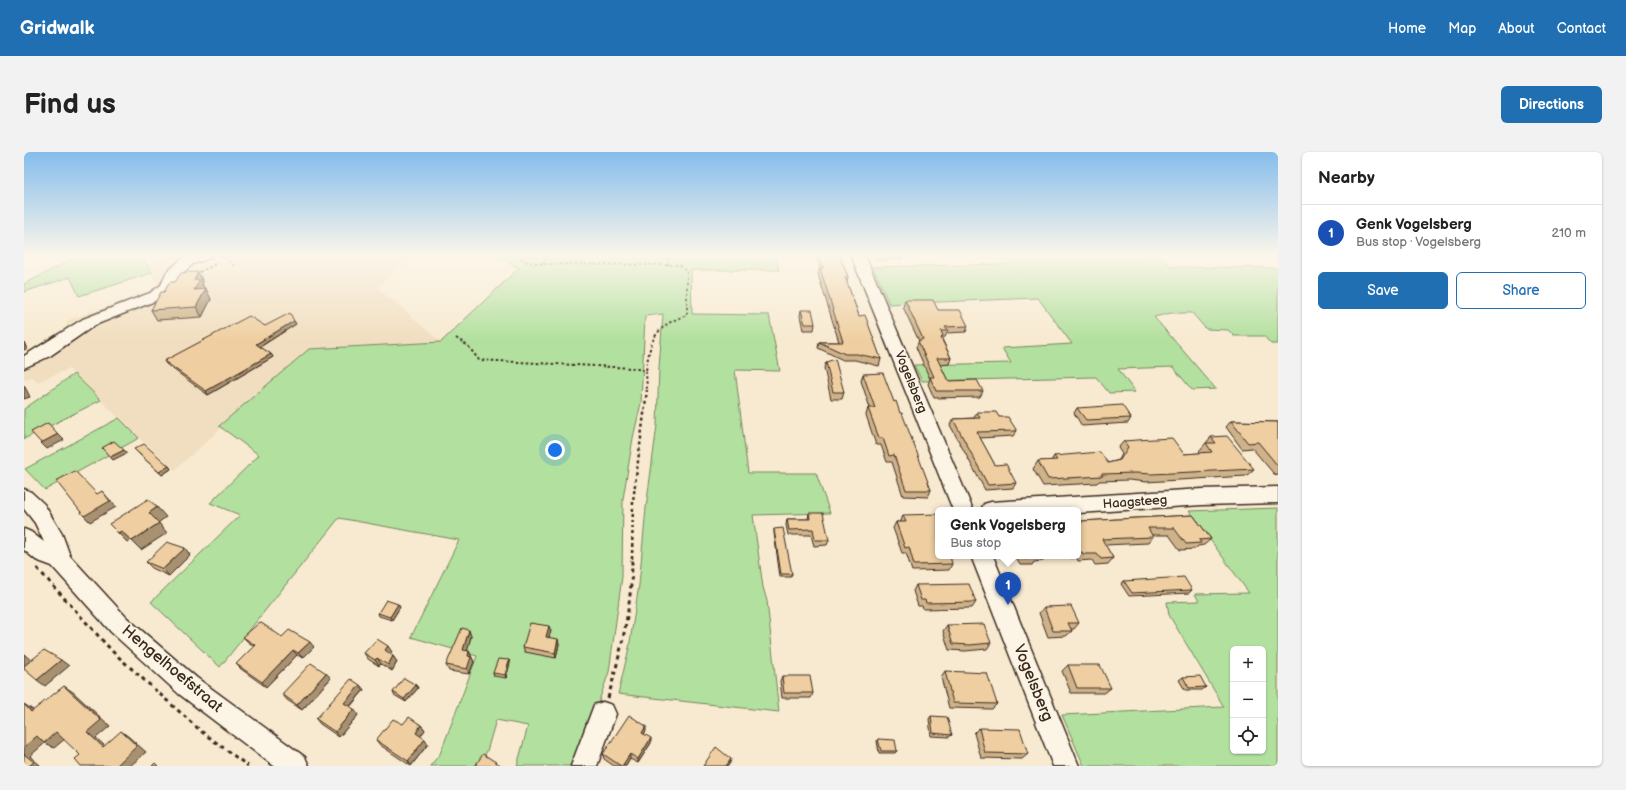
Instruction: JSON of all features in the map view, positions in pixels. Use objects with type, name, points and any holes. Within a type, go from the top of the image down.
[{"type":"street","points":[[24,363],[44,352],[89,322],[155,296],[167,288],[169,284]]},
{"type":"street","name":"Vogelsberg","points":[[870,284],[962,507]]},
{"type":"street","name":"Haagsteeg","points":[[1040,507],[1202,497],[1278,495]]},
{"type":"street","name":"Hengelhoefstraat","points":[[24,498],[49,527],[57,547],[60,560]]},
{"type":"street","name":"Hengelhoefstraat","points":[[24,538],[44,554],[60,560],[119,625],[188,686],[296,766]]},
{"type":"street","name":"Vogelsberg","points":[[983,559],[1066,766]]},
{"type":"street","points":[[584,766],[603,714]]},
{"type":"path","points":[[603,714],[624,640],[632,586],[633,501],[647,388],[646,371],[652,337],[670,320],[687,315],[687,284]]},
{"type":"path","points":[[456,338],[468,346],[479,360],[633,368],[646,371]]},
{"type":"path","points":[[36,566],[114,652],[202,732],[248,766]]},
{"type":"shaded area","points":[[157,284],[381,284],[377,287],[441,342],[309,349],[175,470],[139,438],[69,369],[37,382],[32,377],[24,380],[24,354],[65,330],[68,320],[160,289]]},
{"type":"green space","points":[[25,284],[50,284],[24,292]]},
{"type":"green space","points":[[73,284],[118,284],[79,296]]},
{"type":"green space","points":[[503,284],[691,284],[692,314],[769,315],[780,371],[735,370],[748,473],[816,473],[830,513],[753,515],[763,587],[767,601],[779,712],[618,694],[629,648],[639,585],[646,508],[657,425],[663,314],[645,316],[641,403],[633,438],[623,499],[622,577],[609,672],[588,732],[573,766],[517,766],[528,726],[496,720],[487,751],[479,766],[430,766],[440,754],[477,656],[411,637],[459,540],[339,518],[220,667],[151,602],[240,515],[210,503],[259,455],[219,426],[309,349],[441,342]]},
{"type":"green space","points":[[880,284],[1278,284],[1278,344],[1271,344],[1264,336],[1234,336],[1228,330],[1206,329],[1192,313],[1171,313],[1154,317],[1216,389],[1192,390],[1173,367],[1118,369],[1135,392],[1109,393],[1096,377],[922,381],[914,365],[1011,363],[1002,348],[1072,344],[1038,298],[889,304]]},
{"type":"green space","points":[[74,374],[101,400],[24,439],[24,409]]},
{"type":"green space","points":[[119,418],[139,438],[45,490],[25,469]]},
{"type":"green space","points":[[1278,508],[1278,766],[1084,766],[1062,715],[1224,707],[1169,615],[1167,602],[1199,601],[1195,594],[1249,593],[1189,511]]},
{"type":"building","points":[[169,284],[198,284],[194,290],[206,289],[196,307],[151,310],[161,292],[164,292]]},
{"type":"building","points":[[825,284],[847,284],[859,316],[865,315],[881,359],[857,354],[845,354],[819,342],[843,342]]},
{"type":"building","points":[[905,300],[933,300],[938,310],[960,310],[968,326],[945,327],[948,331],[941,331],[943,336],[941,338],[951,358],[937,358],[948,381],[977,380],[983,391],[936,391],[930,377],[934,377],[918,341],[923,339]]},
{"type":"building","points":[[801,310],[812,310],[815,324],[805,324]]},
{"type":"building","points":[[290,313],[294,321],[256,344],[271,354],[206,391],[164,361],[249,316],[265,326]]},
{"type":"building","points":[[835,359],[844,392],[833,392],[826,362]]},
{"type":"building","points":[[883,373],[894,402],[896,401],[900,413],[902,413],[931,490],[906,490],[894,455],[889,456],[883,438],[879,438],[868,408],[875,408],[863,374]]},
{"type":"building","points":[[1122,405],[1131,418],[1086,420],[1077,408]]},
{"type":"building","points":[[977,412],[996,412],[999,417],[1008,417],[1017,431],[977,432],[995,465],[1006,464],[1016,483],[988,485],[953,419],[980,418]]},
{"type":"building","points":[[1231,421],[1278,422],[1278,466],[1258,442],[1248,443]]},
{"type":"building","points":[[48,423],[58,434],[41,443],[31,432]]},
{"type":"building","points":[[1227,436],[1254,469],[1152,474],[1101,474],[1103,476],[1048,479],[1038,461],[1057,460],[1054,456],[1100,452],[1108,463],[1120,460],[1128,447],[1124,441],[1172,438],[1184,454],[1212,452],[1206,443],[1216,443],[1211,437]]},
{"type":"building","points":[[114,441],[124,450],[110,457],[102,448]]},
{"type":"building","points":[[144,444],[169,466],[159,472],[134,449]]},
{"type":"building","points":[[75,471],[97,494],[102,491],[110,501],[84,516],[56,481]]},
{"type":"building","points":[[148,499],[157,507],[149,513],[159,523],[132,541],[121,531],[118,533],[109,524]]},
{"type":"building","points":[[809,513],[823,513],[829,540],[815,540],[813,529],[789,530],[787,519],[810,519]]},
{"type":"building","points":[[935,514],[935,559],[951,559],[952,564],[914,565],[909,547],[905,548],[896,522],[906,522],[903,515]]},
{"type":"building","points":[[1193,515],[1211,539],[1199,540],[1201,543],[1186,544],[1174,528],[1148,528],[1153,537],[1102,539],[1113,558],[1101,559],[1097,554],[1083,554],[1081,552],[1081,521]]},
{"type":"building","points":[[783,528],[792,574],[781,574],[774,529]]},
{"type":"building","points":[[167,542],[185,548],[163,569],[146,562]]},
{"type":"building","points":[[1184,577],[1192,590],[1132,593],[1124,581]]},
{"type":"building","points":[[969,584],[976,602],[926,603],[925,600],[921,600],[916,585]]},
{"type":"building","points":[[386,600],[398,604],[390,617],[378,613]]},
{"type":"building","points":[[1071,606],[1079,623],[1068,623],[1072,631],[1053,631],[1044,607]]},
{"type":"building","points":[[260,622],[282,637],[289,630],[310,642],[298,653],[293,650],[262,682],[236,664],[255,645],[243,637]]},
{"type":"building","points":[[530,623],[549,626],[546,637],[558,639],[555,653],[523,647]]},
{"type":"building","points":[[984,624],[991,643],[970,645],[953,644],[947,625]]},
{"type":"building","points":[[462,628],[469,630],[463,650],[469,651],[468,656],[471,657],[467,669],[446,665]]},
{"type":"building","points":[[377,639],[388,646],[385,650],[393,656],[388,665],[377,658],[375,660],[364,653]]},
{"type":"building","points":[[44,650],[61,660],[37,680],[24,669],[24,666]]},
{"type":"building","points":[[498,659],[509,660],[505,675],[493,673]]},
{"type":"building","points":[[311,663],[326,673],[297,705],[282,694]]},
{"type":"building","points":[[1068,665],[1100,665],[1111,688],[1077,688]]},
{"type":"building","points":[[945,671],[987,673],[997,704],[953,703]]},
{"type":"building","points":[[782,676],[810,676],[813,693],[784,693]]},
{"type":"building","points":[[1200,676],[1206,687],[1189,688],[1183,677]]},
{"type":"building","points":[[404,678],[416,685],[404,699],[393,692]]},
{"type":"building","points":[[351,679],[360,685],[344,703],[354,709],[335,732],[316,719]]},
{"type":"building","points":[[64,686],[101,720],[87,732],[103,747],[121,731],[137,746],[116,766],[81,766],[75,759],[80,755],[56,732],[44,743],[37,736],[24,747],[24,704],[31,712]]},
{"type":"building","points":[[629,715],[646,726],[642,733],[651,738],[638,759],[630,754],[621,766],[603,754]]},
{"type":"building","points":[[931,716],[947,717],[952,735],[933,733]]},
{"type":"building","points":[[409,717],[421,725],[416,733],[425,739],[408,761],[376,740],[393,719],[403,724]]},
{"type":"building","points":[[979,728],[1020,729],[1028,754],[985,753]]},
{"type":"building","points":[[878,739],[895,740],[897,751],[881,751]]},
{"type":"building","points":[[716,747],[731,759],[726,766],[703,766]]},
{"type":"building","points":[[24,754],[34,762],[29,766],[24,766]]},
{"type":"building","points":[[483,754],[502,766],[475,766]]},
{"type":"place","name":"Genk Vogelsberg","points":[[1008,605]]}]
